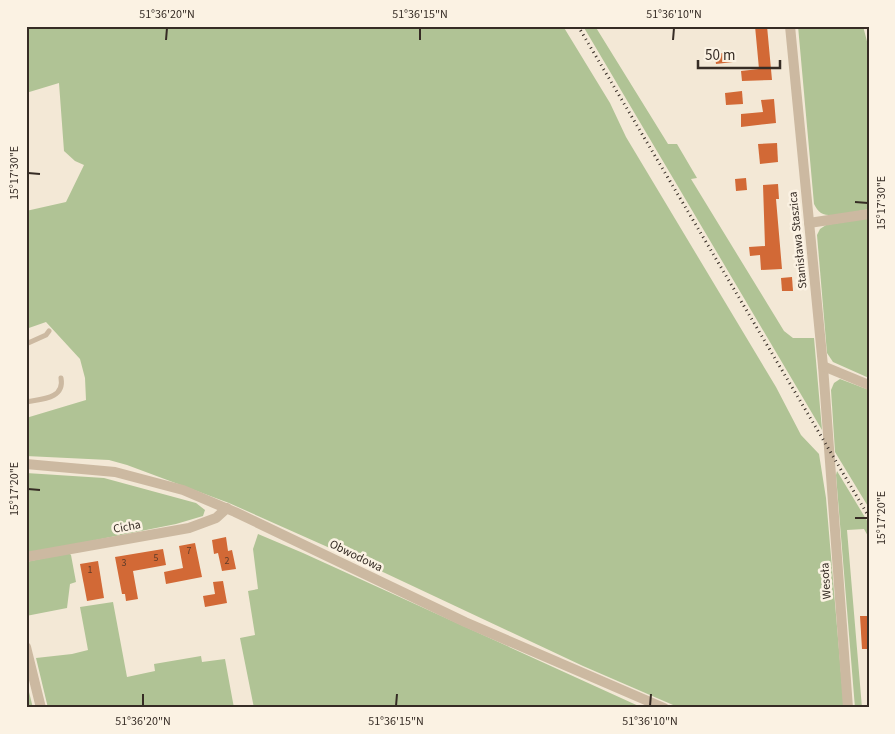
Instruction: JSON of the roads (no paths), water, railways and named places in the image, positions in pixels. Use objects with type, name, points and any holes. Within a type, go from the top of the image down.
[{"type":"street","name":"Stanisława Staszica","points":[[790,26],[830,452]]},
{"type":"street","points":[[809,223],[869,214]]},
{"type":"street","points":[[823,366],[869,385]]},
{"type":"street","name":"Wesoła","points":[[830,452],[848,708]]},
{"type":"street","name":"Obwodowa","points":[[26,464],[115,472],[183,490],[226,508],[465,622],[664,708]]},
{"type":"street","name":"Cicha","points":[[26,557],[189,528],[211,520],[226,508]]},
{"type":"street","points":[[26,647],[41,708]]},
{"type":"lane","points":[[26,344],[46,335],[49,331]]},
{"type":"lane","points":[[26,402],[56,395],[62,384],[61,378]]},
{"type":"railway","points":[[578,26],[869,517]]}]
